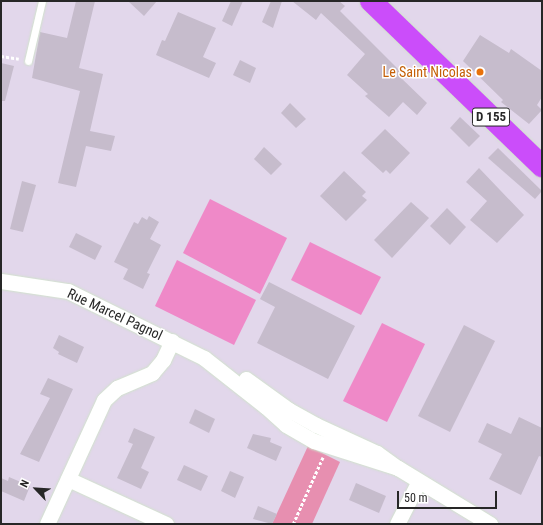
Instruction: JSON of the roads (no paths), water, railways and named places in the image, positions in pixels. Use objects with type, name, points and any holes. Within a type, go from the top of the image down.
[{"type":"main road","name":"D 155","points":[[371,1],[542,166]]},
{"type":"street","name":"Rue Marcel Pagnol","points":[[1,281],[63,289],[172,341],[221,370],[286,425],[328,446],[398,468]]},
{"type":"street","points":[[47,524],[104,400],[117,388],[152,373],[163,360],[172,341]]},
{"type":"street","name":"Rue Marcel Pagnol","points":[[221,370],[239,374],[289,410],[377,453],[398,468],[490,524]]},
{"type":"street","points":[[68,479],[166,524]]},
{"type":"street","points":[[397,524],[419,481]]},
{"type":"lane","points":[[28,61],[42,1]]},
{"type":"place","name":"Le Saint Nicolas","points":[[480,72]]}]
